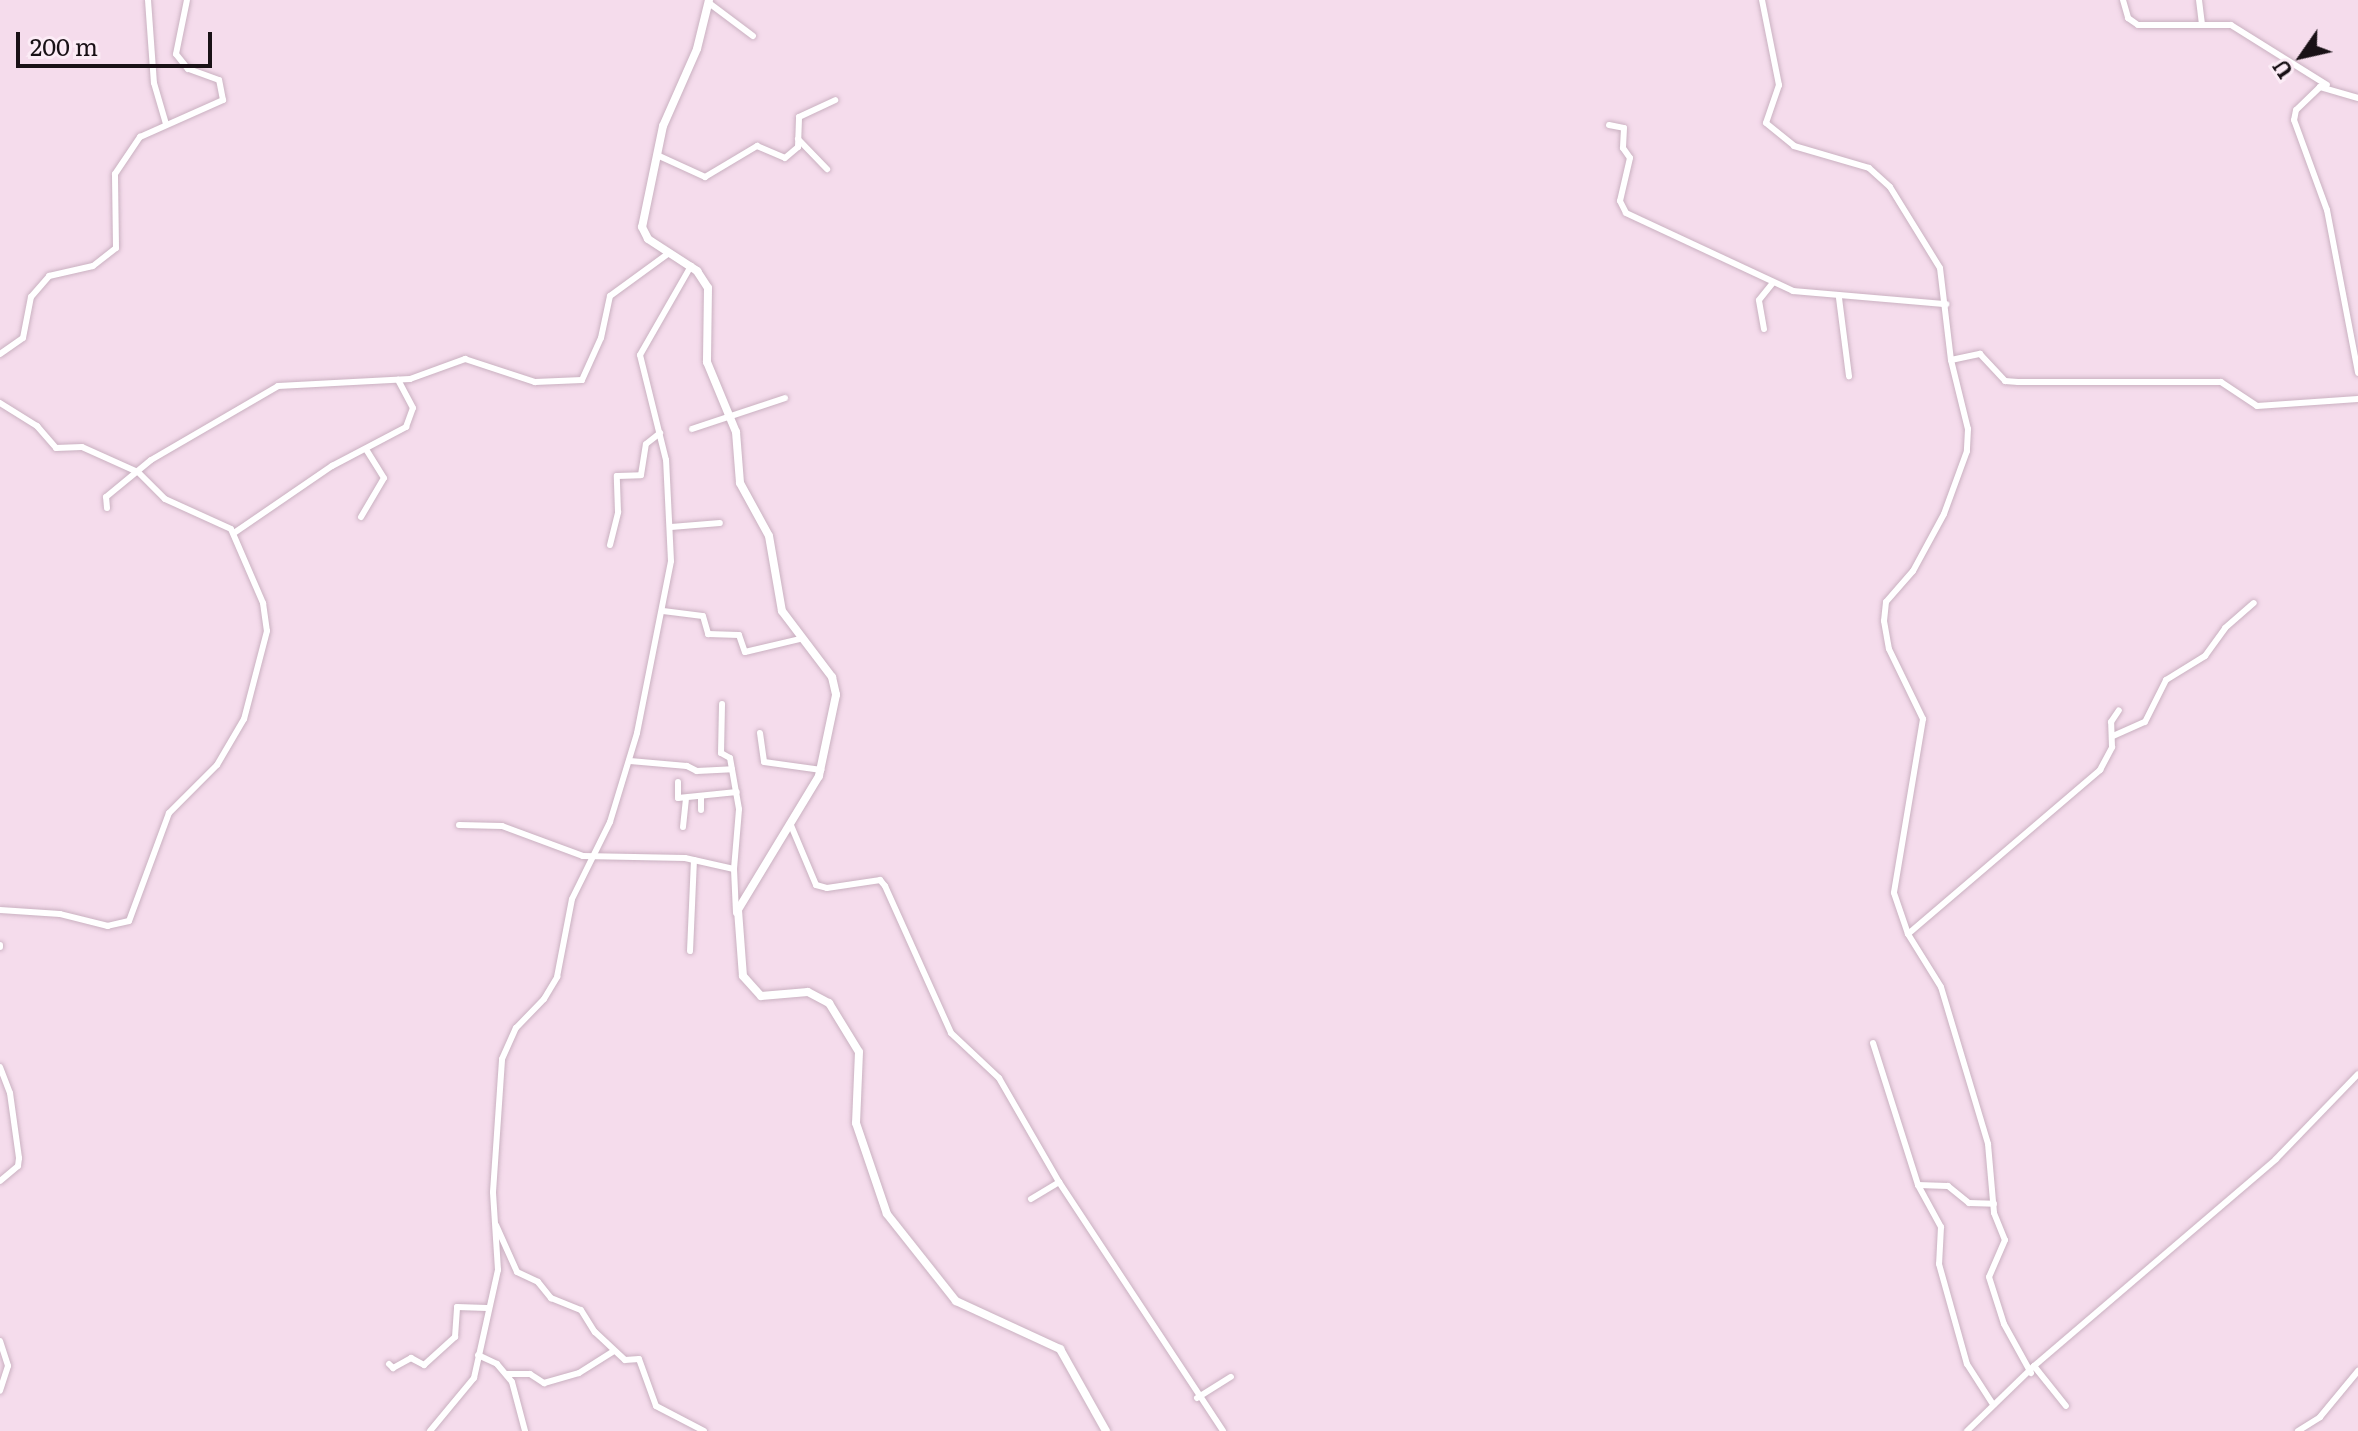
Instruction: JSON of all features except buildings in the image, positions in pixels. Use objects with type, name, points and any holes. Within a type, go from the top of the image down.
[{"type":"street","points":[[148,0],[154,83],[166,124]]},
{"type":"street","points":[[0,354],[23,338],[30,299],[49,276],[93,266],[115,249],[117,169],[143,134],[224,98],[219,80],[188,69],[178,59],[187,0]]},
{"type":"street","points":[[1762,0],[1779,85],[1765,115],[1770,129],[1794,146],[1869,168],[1881,178],[1938,264],[1946,304],[1951,360],[1968,429],[1967,451],[1944,514],[1913,571],[1886,602],[1884,621],[1889,649],[1923,719],[1909,827],[1895,884],[1908,934],[1946,1000],[1988,1144],[1994,1204],[2005,1240],[1989,1277],[2004,1324],[2033,1370],[2066,1406]]},
{"type":"street","points":[[2123,0],[2128,18],[2138,25],[2202,23],[2245,32],[2327,85],[2358,98]]},
{"type":"street","points":[[2199,0],[2202,23]]},
{"type":"street","points":[[736,923],[740,904],[821,770],[835,709],[835,684],[800,639],[776,595],[766,526],[740,483],[737,441],[707,362],[708,288],[691,266],[648,239],[642,227],[657,155],[709,2],[753,36]]},
{"type":"street","points":[[2327,85],[2313,93],[2294,120],[2327,210],[2358,373]]},
{"type":"street","points":[[657,155],[708,177],[757,146],[788,157],[798,139],[799,117],[835,100]]},
{"type":"street","points":[[1609,125],[1624,128],[1623,148],[1630,158],[1620,201],[1626,213],[1773,283],[1839,298],[1946,304]]},
{"type":"street","points":[[798,139],[827,169]]},
{"type":"street","points":[[107,508],[106,497],[136,471],[278,386],[398,380],[465,359],[535,382],[585,378],[610,296],[669,253]]},
{"type":"street","points":[[430,1431],[471,1382],[499,1264],[493,1223],[502,1059],[516,1028],[544,999],[557,977],[572,899],[596,854],[630,761],[663,611],[671,527],[660,433],[640,355],[691,266]]},
{"type":"street","points":[[1764,329],[1759,300],[1773,283]]},
{"type":"street","points":[[1839,298],[1849,376]]},
{"type":"street","points":[[1951,360],[1980,354],[2005,381],[2221,382],[2257,406],[2358,399]]},
{"type":"street","points":[[234,533],[332,466],[367,451],[412,421],[413,408],[398,380]]},
{"type":"street","points":[[692,429],[729,420],[785,398]]},
{"type":"street","points":[[0,403],[37,426],[56,448],[82,447],[136,471],[165,499],[234,533],[265,611],[263,654],[244,719],[228,750],[166,820],[133,918],[108,926],[60,914],[0,910]]},
{"type":"street","points":[[610,545],[618,512],[617,476],[641,475],[644,450],[660,433]]},
{"type":"street","points":[[361,517],[384,478],[367,451]]},
{"type":"street","points":[[671,527],[720,523]]},
{"type":"street","points":[[2113,736],[2145,722],[2166,680],[2205,656],[2225,628],[2254,603]]},
{"type":"street","points":[[663,611],[703,616],[708,634],[739,635],[745,652],[800,639]]},
{"type":"street","points":[[722,704],[721,753],[730,758],[737,792],[734,869],[736,923],[743,976],[752,990],[761,996],[816,994],[829,1003],[856,1044],[861,1061],[856,1123],[892,1221],[956,1301],[1060,1349],[1106,1431]]},
{"type":"street","points":[[1908,934],[2100,770],[2113,736],[2111,722],[2119,710]]},
{"type":"street","points":[[760,733],[764,762],[821,770]]},
{"type":"street","points":[[630,761],[697,771],[732,769]]},
{"type":"street","points":[[678,782],[675,796],[686,800],[737,792]]},
{"type":"street","points":[[701,798],[701,810]]},
{"type":"street","points":[[683,827],[686,800]]},
{"type":"street","points":[[790,823],[816,885],[827,888],[880,880],[885,886],[951,1033],[999,1078],[1059,1182],[1197,1398],[1223,1431]]},
{"type":"street","points":[[459,825],[500,825],[583,856],[596,854],[694,860],[734,869]]},
{"type":"street","points":[[690,951],[694,860]]},
{"type":"street","points":[[1873,1043],[1918,1185],[1941,1227],[1939,1264],[1967,1364],[1992,1403]]},
{"type":"street","points":[[0,1067],[10,1093],[19,1158],[18,1166],[0,1181]]},
{"type":"street","points":[[1967,1431],[1992,1403],[2241,1190],[2358,1074]]},
{"type":"street","points":[[1031,1199],[1059,1182]]},
{"type":"street","points":[[1918,1185],[1948,1186],[1969,1203],[1994,1204]]},
{"type":"street","points":[[493,1223],[517,1272],[538,1282],[551,1298],[581,1310],[625,1360],[641,1361],[656,1406],[704,1431]]},
{"type":"street","points":[[389,1364],[393,1368],[411,1358],[424,1365],[455,1337],[462,1304],[487,1308]]},
{"type":"street","points":[[0,1341],[8,1366],[0,1391]]},
{"type":"street","points":[[478,1355],[507,1374],[530,1374],[544,1383],[579,1373],[614,1351]]},
{"type":"street","points":[[2298,1431],[2320,1417],[2358,1371]]},
{"type":"street","points":[[507,1374],[525,1431]]},
{"type":"street","points":[[1197,1398],[1231,1377]]}]
